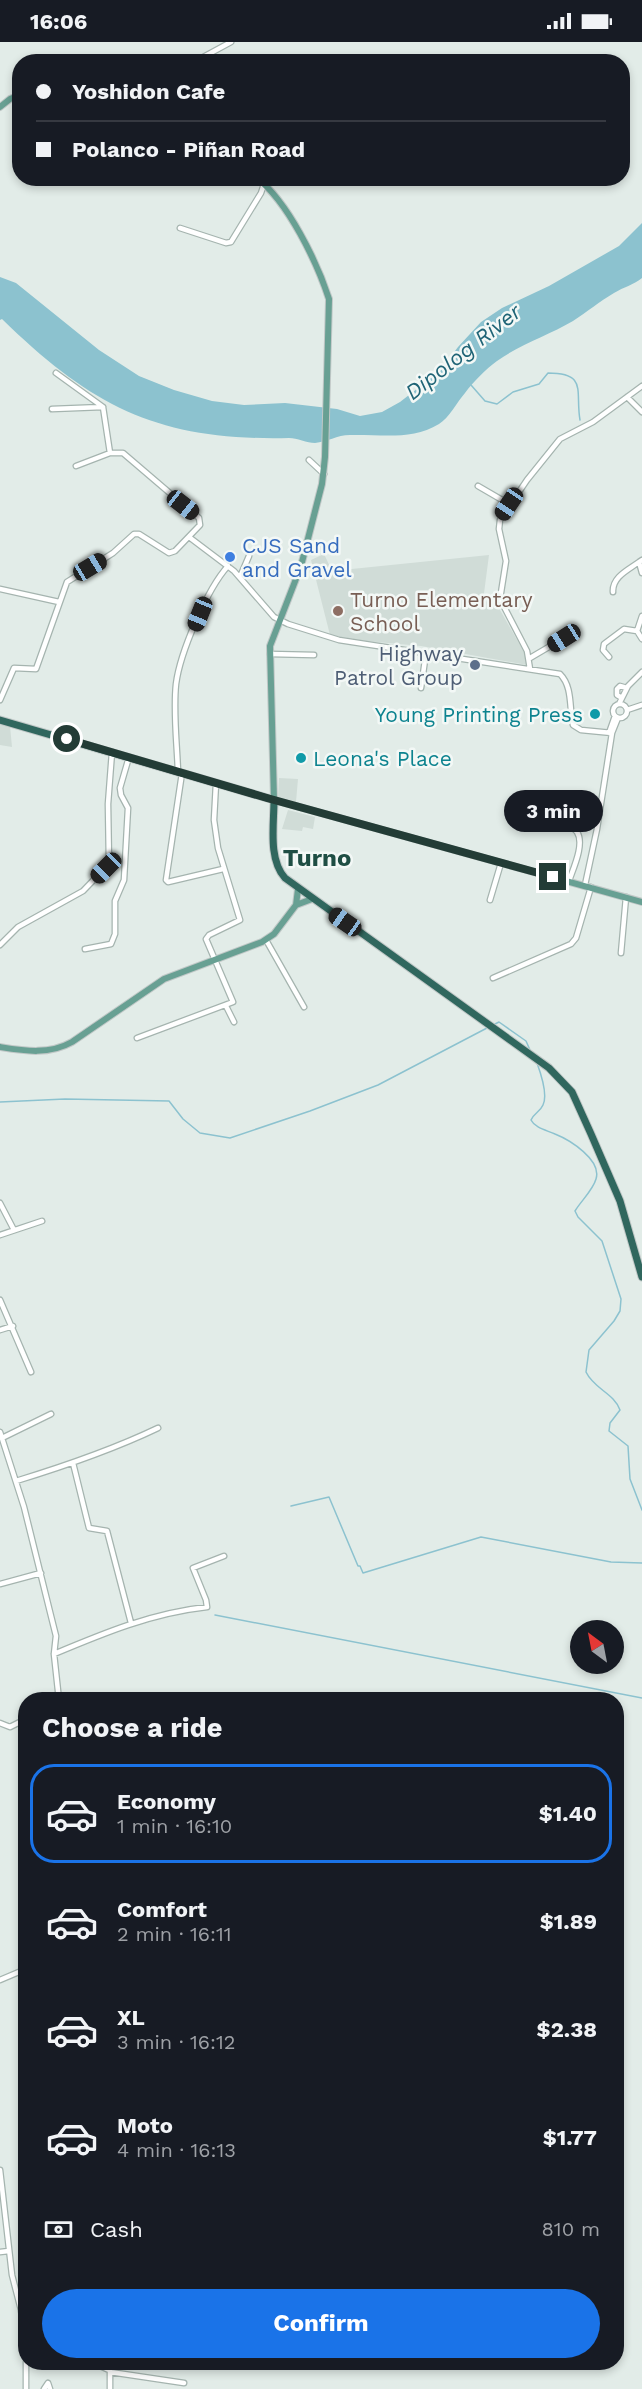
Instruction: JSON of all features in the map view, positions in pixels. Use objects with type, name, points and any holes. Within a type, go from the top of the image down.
[{"type":"highway","points":[[0,720],[274,800],[276,865],[285,878],[539,1061],[560,1078],[572,1092],[620,1201],[642,1277]]},
{"type":"main road","points":[[266,186],[286,211],[323,282],[329,299],[324,474],[301,567],[278,621],[272,638],[270,654],[274,800],[642,902]]},
{"type":"main road","points":[[0,1047],[39,1051],[58,1049],[72,1042],[157,984],[266,940],[276,931],[296,904],[298,889]]},
{"type":"main road","points":[[296,904],[312,899]]},
{"type":"street","points":[[209,54],[231,42]]},
{"type":"street","points":[[180,228],[226,243],[231,242],[263,186]]},
{"type":"street","points":[[56,373],[103,407],[110,453]]},
{"type":"street","points":[[530,669],[530,658],[500,599],[506,561],[499,523],[509,504],[560,439],[593,422],[642,386]]},
{"type":"street","points":[[627,397],[642,412]]},
{"type":"street","points":[[52,409],[103,407]]},
{"type":"street","points":[[0,700],[14,668],[36,669],[67,582],[112,553],[134,534],[139,534],[169,553],[175,551],[200,525],[199,518],[123,453],[110,453],[76,466]]},
{"type":"street","points":[[309,459],[324,474]]},
{"type":"street","points":[[478,486],[509,504]]},
{"type":"street","points":[[189,537],[240,577],[278,621],[339,640],[553,672],[564,677],[570,696],[571,721],[577,729],[611,733]]},
{"type":"street","points":[[240,577],[249,556]]},
{"type":"street","points":[[613,592],[617,578],[640,561],[642,573]]},
{"type":"street","points":[[223,869],[168,882],[166,880],[180,773],[176,695],[178,677],[210,591],[228,566]]},
{"type":"street","points":[[0,589],[59,602]]},
{"type":"street","points":[[642,616],[637,630],[642,639]]},
{"type":"street","points":[[609,657],[603,650],[604,644],[624,629],[637,630]]},
{"type":"street","points":[[530,658],[564,638]]},
{"type":"street","points":[[421,688],[426,653]]},
{"type":"street","points":[[270,654],[314,655]]},
{"type":"street","points":[[493,978],[574,941],[588,886],[611,733],[617,717],[613,709],[619,704],[627,688],[642,672]]},
{"type":"street","points":[[622,698],[617,695],[617,689],[620,686],[627,688]]},
{"type":"street","points":[[619,704],[625,706],[627,710]]},
{"type":"street","points":[[627,710],[642,705]]},
{"type":"street","points":[[617,717],[625,717],[627,710]]},
{"type":"street","points":[[0,945],[18,927],[83,891],[109,864],[108,813],[112,752]]},
{"type":"street","points":[[85,949],[111,944],[115,938],[115,901],[124,880],[128,808],[120,788],[129,757]]},
{"type":"street","points":[[137,1038],[226,1006],[233,1001],[207,941],[207,936],[240,920],[223,869],[214,819],[216,783]]},
{"type":"street","points":[[559,816],[565,824],[577,832],[580,840],[569,881]]},
{"type":"street","points":[[490,900],[501,863]]},
{"type":"street","points":[[621,953],[626,897]]},
{"type":"street","points":[[266,940],[304,1007]]},
{"type":"street","points":[[226,1006],[234,1022]]},
{"type":"street","points":[[0,1203],[14,1230]]},
{"type":"street","points":[[0,1236],[42,1221]]},
{"type":"street","points":[[0,1300],[13,1326],[30,1372]]},
{"type":"street","points":[[0,1330],[13,1326]]},
{"type":"street","points":[[2,1438],[51,1414]]},
{"type":"street","points":[[16,1481],[73,1463],[108,1448],[118,1447],[158,1428]]},
{"type":"street","points":[[0,1432],[16,1481],[56,1636],[54,1654],[58,1692]]},
{"type":"street","points":[[73,1463],[89,1528],[107,1531],[130,1623]]},
{"type":"street","points":[[54,1654],[130,1623],[175,1611],[207,1607],[193,1568],[224,1556]]},
{"type":"street","points":[[0,1584],[40,1573]]},
{"type":"street","points":[[0,1723],[8,1727],[18,1723]]},
{"type":"street","points":[[0,1980],[18,1972]]},
{"type":"street","points":[[0,2170],[2,2204],[18,2302]]},
{"type":"street","points":[[0,2252],[9,2251]]},
{"type":"street","points":[[26,2370],[26,2389]]},
{"type":"street","points":[[110,2389],[110,2371],[184,2383]]},
{"type":"street","points":[[44,2389],[48,2383],[50,2389]]},
{"type":"shaded area","points":[[324,554],[332,571],[489,555],[483,601],[496,603],[528,659],[527,665],[421,646],[330,635],[311,560]]},
{"type":"shaded area","points":[[0,722],[10,726],[12,747],[0,745]]},
{"type":"shaded area","points":[[279,778],[298,779],[296,802],[278,797]]},
{"type":"shaded area","points":[[288,810],[315,817],[313,829],[303,827],[302,831],[282,829]]},
{"type":"water","name":"Dipolog River","points":[[642,223],[642,278],[609,296],[573,321],[497,361],[472,384],[443,421],[418,433],[406,435],[345,435],[315,443],[292,438],[203,433],[165,425],[131,413],[99,397],[67,376],[2,319],[0,320],[0,277],[16,283],[99,350],[139,376],[174,390],[212,401],[244,405],[285,403],[337,409],[360,416],[382,412],[400,402],[440,371],[481,322],[502,308],[549,286],[619,246]]},
{"type":"waterway","points":[[471,385],[485,401],[497,404],[513,392],[539,384],[548,373],[569,376],[577,386],[580,420]]},
{"type":"waterway","points":[[495,1024],[499,1022],[526,1041],[530,1050]]},
{"type":"waterway","points":[[0,1102],[65,1099],[169,1101],[183,1119],[200,1133],[230,1138],[378,1085],[487,1028]]},
{"type":"waterway","points":[[537,1063],[545,1096],[542,1107],[531,1120],[538,1127],[576,1146],[590,1158],[597,1172],[592,1187],[575,1211],[602,1241],[621,1299],[620,1311],[614,1321],[589,1350],[586,1372],[594,1383],[613,1399],[620,1410],[610,1423],[609,1431],[628,1446],[630,1479],[642,1510]]},
{"type":"waterway","points":[[291,1506],[329,1497],[363,1573],[481,1537],[611,1562],[642,1563]]},
{"type":"waterway","points":[[215,1615],[611,1692]]},
{"type":"waterway","points":[[624,1695],[642,1698]]},
{"type":"place","name":"CJS Sand and Gravel","points":[[230,557]]},
{"type":"place","name":"Turno Elementary School","points":[[338,611]]},
{"type":"place","name":"Highway Patrol Group","points":[[475,665]]},
{"type":"place","name":"Young Printing Press","points":[[595,714]]},
{"type":"place","name":"Leona's Place","points":[[301,758]]},
{"type":"district","name":"Turno","points":[[317,858]]},
{"type":"route","points":[[67,739],[267,798],[553,877]]}]
